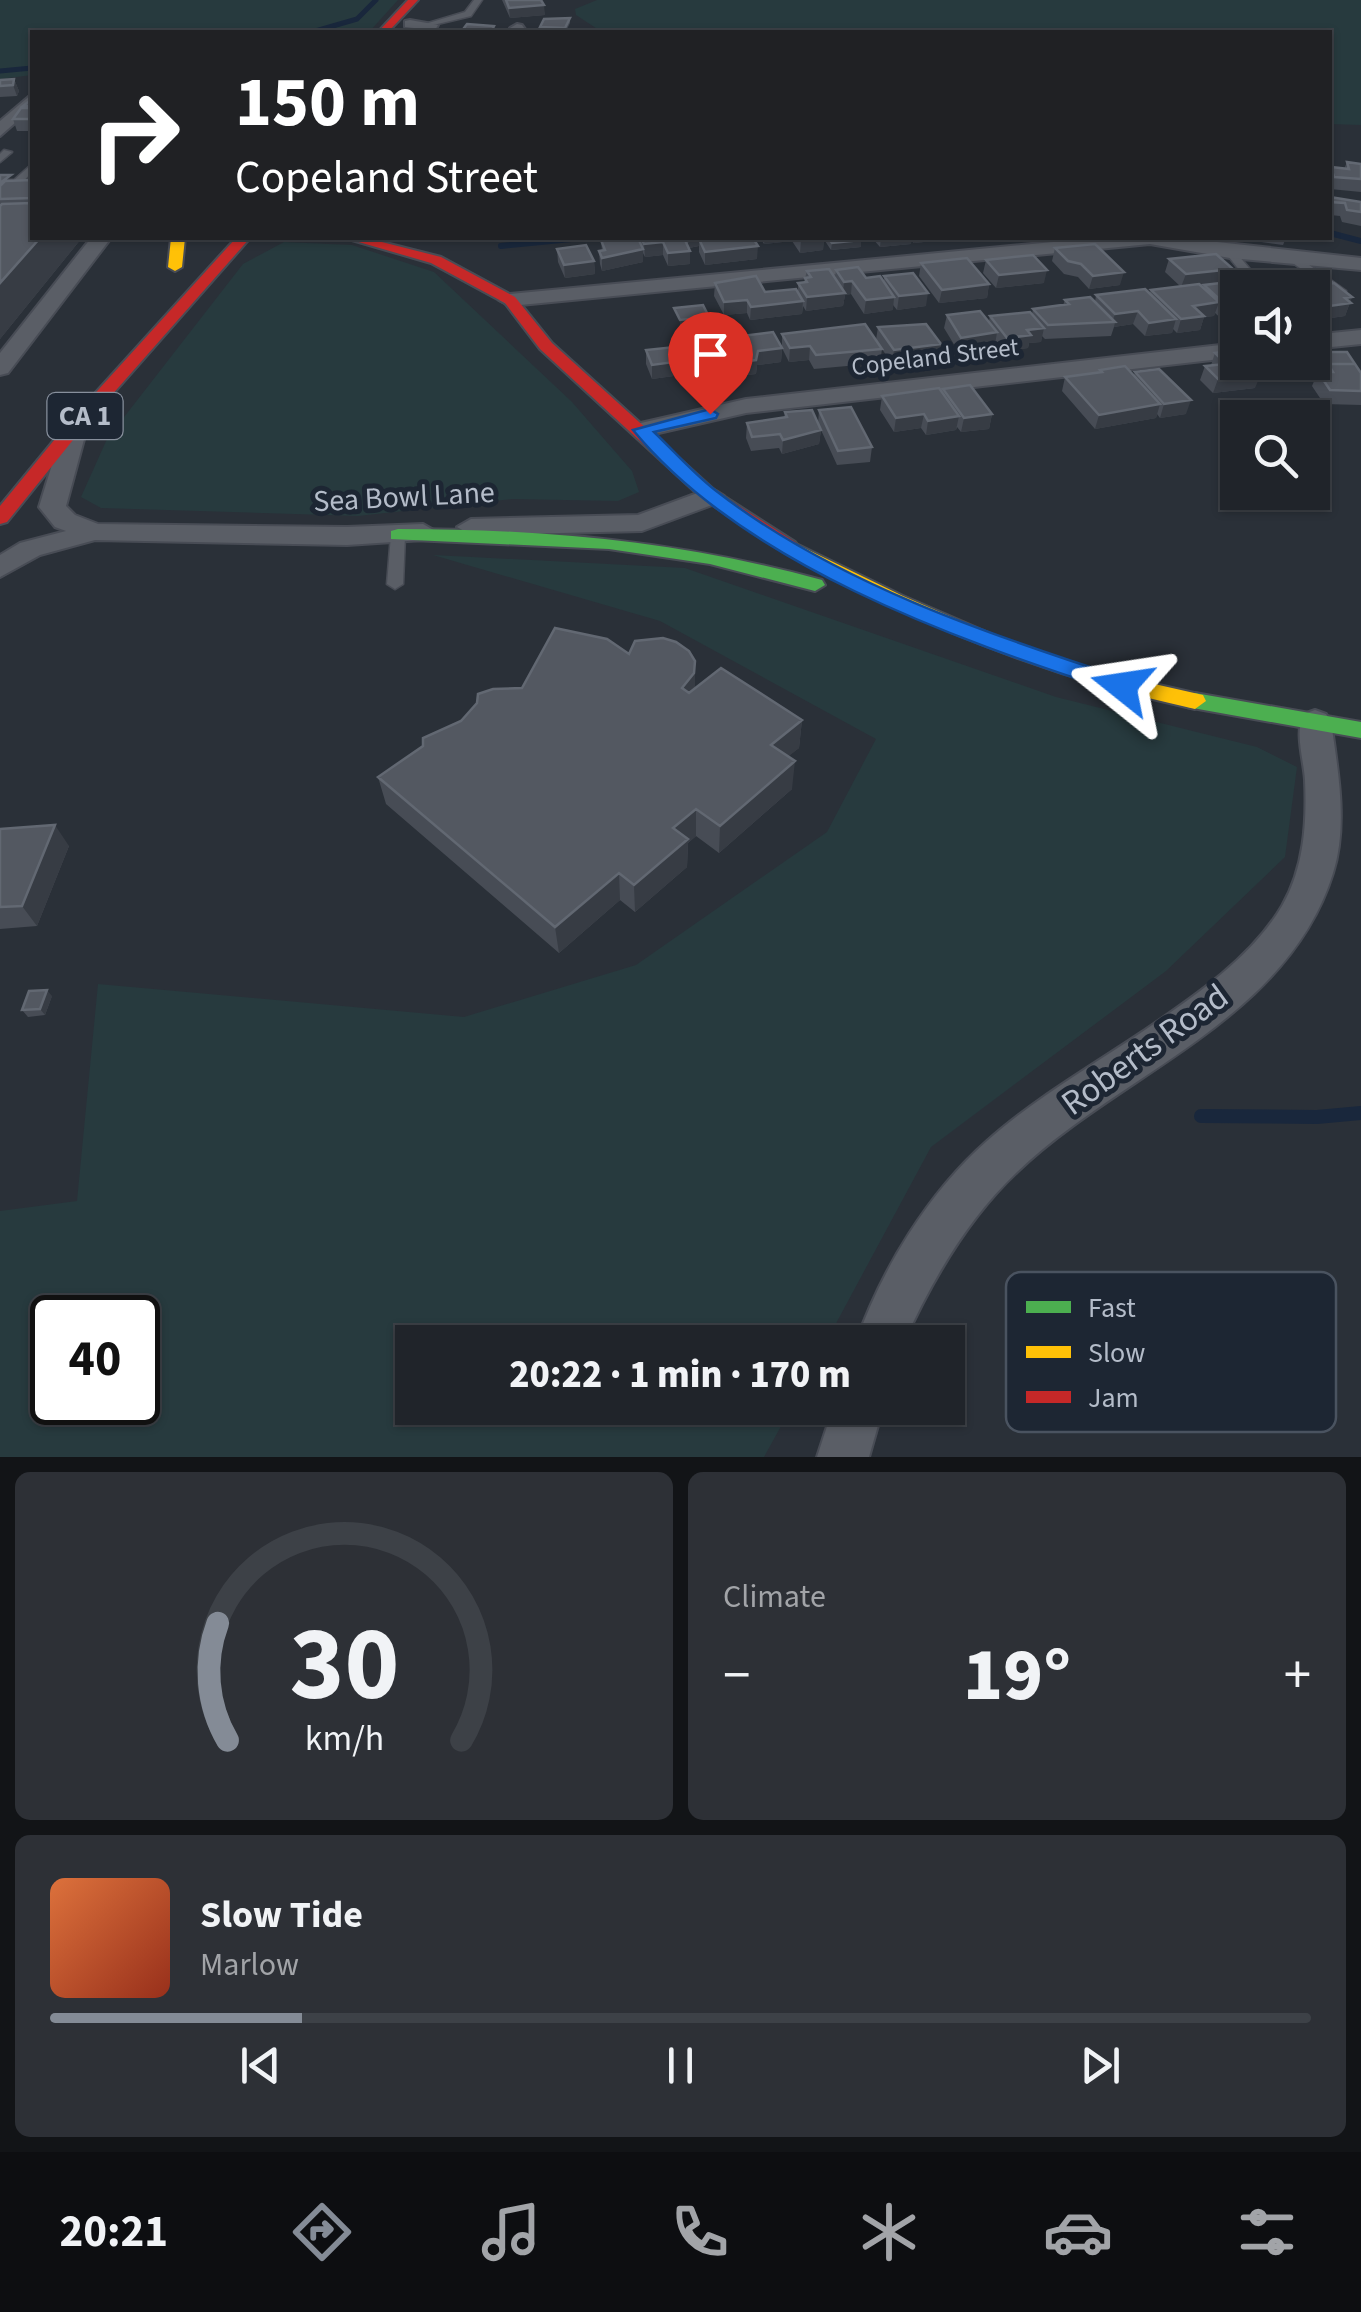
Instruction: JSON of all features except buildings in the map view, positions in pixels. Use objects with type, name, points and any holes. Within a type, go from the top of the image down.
[{"type":"main road","points":[[385,30],[413,0]]},
{"type":"main road","points":[[417,28],[432,0]]},
{"type":"main road","points":[[178,240],[169,274],[200,240]]},
{"type":"main road","name":"CA 1","points":[[0,518],[75,426],[241,240]]},
{"type":"main road","points":[[390,241],[436,260],[510,300],[546,346],[711,496],[808,558],[984,641]]},
{"type":"main road","points":[[494,266],[507,280],[510,300]]},
{"type":"main road","points":[[398,535],[567,534],[683,548],[779,573],[1122,686],[1361,730]]},
{"type":"street","points":[[0,131],[30,101]]},
{"type":"street","points":[[0,368],[100,240]]},
{"type":"street","points":[[510,300],[1130,240]]},
{"type":"street","points":[[1162,240],[1230,252],[1361,264]]},
{"type":"street","points":[[1330,340],[1361,337]]},
{"type":"street","name":"Copeland Street","points":[[642,430],[746,406],[1220,352]]},
{"type":"street","points":[[75,426],[52,507],[65,521],[94,532]]},
{"type":"street","name":"Sea Bowl Lane","points":[[0,568],[30,549],[94,532],[398,535],[528,523],[642,523],[711,496]]},
{"type":"street","name":"Roberts Road","points":[[888,1325],[911,1273],[957,1203],[1004,1154],[1103,1078],[1220,998],[1250,973],[1292,924],[1315,874],[1322,827],[1322,782],[1314,722]]},
{"type":"street","points":[[844,1457],[853,1425]]},
{"type":"lane","points":[[417,28],[468,14],[478,0]]},
{"type":"lane","points":[[0,183],[18,183],[30,170]]},
{"type":"lane","points":[[1230,252],[1245,270]]},
{"type":"lane","points":[[1291,256],[1345,294]]},
{"type":"lane","points":[[395,584],[398,535]]},
{"type":"green space","points":[[0,0],[398,0],[371,30],[30,30],[30,75],[0,79]]},
{"type":"green space","points":[[597,0],[1361,0],[1361,125],[1332,124],[1332,30],[599,30],[576,15],[575,9]]},
{"type":"green space","points":[[284,242],[352,245],[434,272],[572,402],[632,471],[639,492],[618,501],[512,499],[358,516],[101,508],[81,497],[107,439],[243,264]]},
{"type":"green space","points":[[433,555],[685,568],[1056,697],[1257,747],[1297,767],[1285,857],[1166,971],[931,1147],[835,1325],[395,1325],[395,1425],[782,1425],[764,1457],[0,1457],[0,1211],[77,1201],[98,984],[464,1017],[636,965],[827,832],[876,739],[660,621]]},
{"type":"waterway","points":[[319,30],[357,19],[376,0]]},
{"type":"waterway","points":[[0,71],[30,68]]},
{"type":"waterway","points":[[1332,234],[1361,241]]},
{"type":"waterway","points":[[501,246],[561,240]]},
{"type":"waterway","points":[[1201,1116],[1317,1117],[1361,1113]]},
{"type":"traffic: fast","points":[[398,535],[506,536],[609,543],[710,558],[815,585]]},
{"type":"traffic: fast","points":[[1195,701],[1361,730]]},
{"type":"traffic: slow","points":[[175,267],[178,240]]},
{"type":"traffic: slow","points":[[788,546],[895,601],[1007,649],[1097,679],[1195,701]]},
{"type":"traffic: jam","points":[[385,30],[413,0]]},
{"type":"traffic: jam","points":[[0,518],[75,426],[241,240]]},
{"type":"traffic: jam","points":[[360,240],[436,260],[510,300],[546,346],[708,494],[788,546]]},
{"type":"route","points":[[710,414],[642,430],[708,494],[808,558],[984,641],[1122,686]]}]
